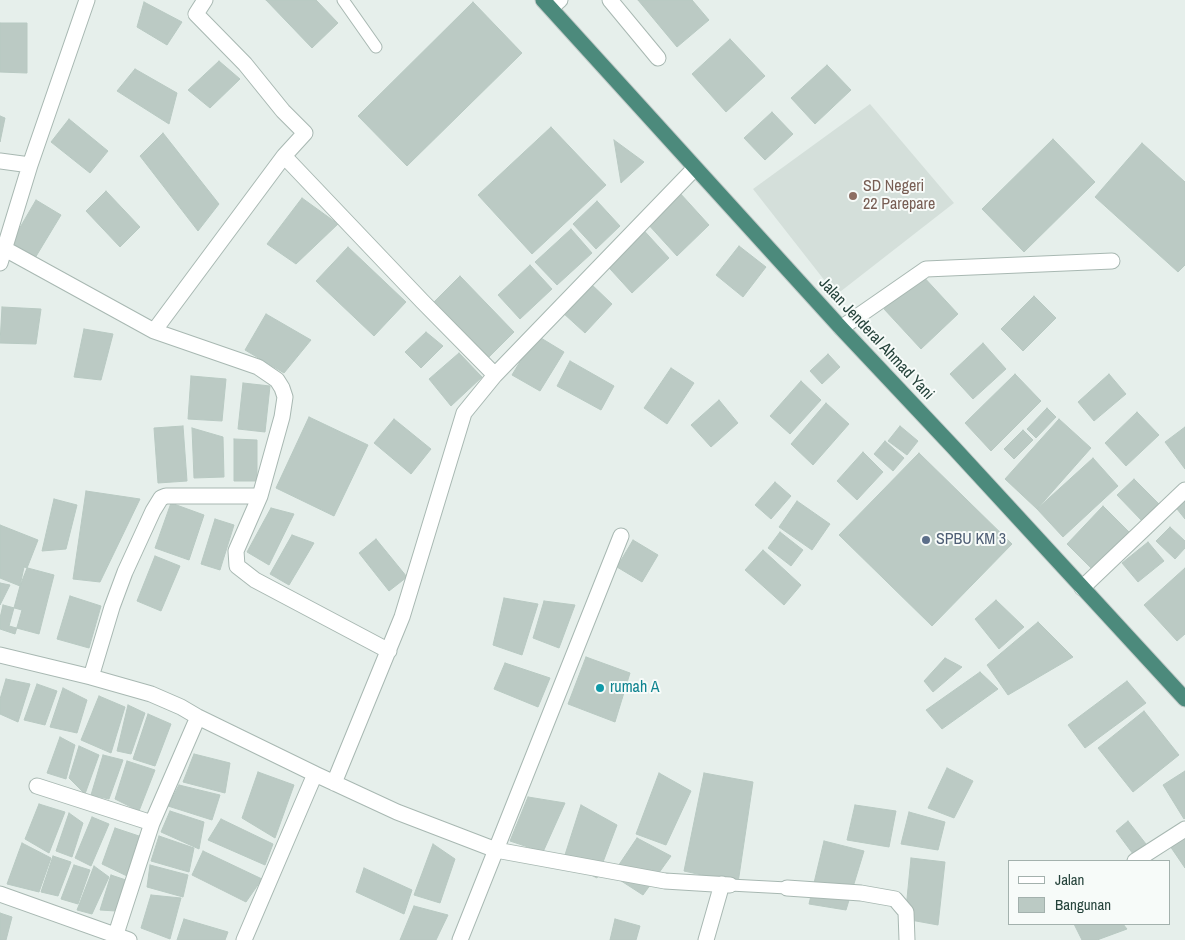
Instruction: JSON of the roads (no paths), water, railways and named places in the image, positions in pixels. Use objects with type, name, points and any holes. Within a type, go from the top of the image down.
[{"type":"highway","name":"Jalan Jenderal Ahmad Yani","points":[[551,3],[695,168],[1185,700]]},
{"type":"street","points":[[87,0],[30,165],[2,256],[154,331],[258,368],[277,380],[282,388],[284,406],[260,496],[236,551],[237,566],[255,580],[389,651]]},
{"type":"street","points":[[154,331],[284,156],[306,133],[283,111],[245,64],[196,14],[205,0]]},
{"type":"street","points":[[610,0],[658,58]]},
{"type":"street","points":[[284,156],[495,375]]},
{"type":"street","points":[[0,161],[30,165]]},
{"type":"street","points":[[334,784],[402,617],[464,413],[495,375],[695,168]]},
{"type":"street","points":[[841,328],[926,269],[1112,261]]},
{"type":"street","points":[[1082,588],[1185,490]]},
{"type":"street","points":[[91,677],[112,607],[125,572],[153,511],[161,498],[166,496],[260,496]]},
{"type":"street","points":[[460,940],[621,536]]},
{"type":"street","points":[[0,655],[151,694],[182,707],[198,717],[334,784],[397,812],[496,850],[665,880],[726,884],[706,940]]},
{"type":"street","points":[[0,894],[122,937],[152,823],[198,717]]},
{"type":"street","points":[[244,940],[315,774]]},
{"type":"street","points":[[37,786],[152,823]]},
{"type":"street","points":[[1137,860],[1185,830]]},
{"type":"street","points":[[787,888],[861,893],[895,899],[906,912],[907,940]]},
{"type":"lane","points":[[343,0],[376,47]]},
{"type":"lane","points":[[726,884],[787,888]]},
{"type":"place","name":"SD Negeri 22 Parepare","points":[[853,196]]},
{"type":"place","name":"SPBU KM 3","points":[[926,540]]},
{"type":"place","name":"rumah A","points":[[600,688]]}]
